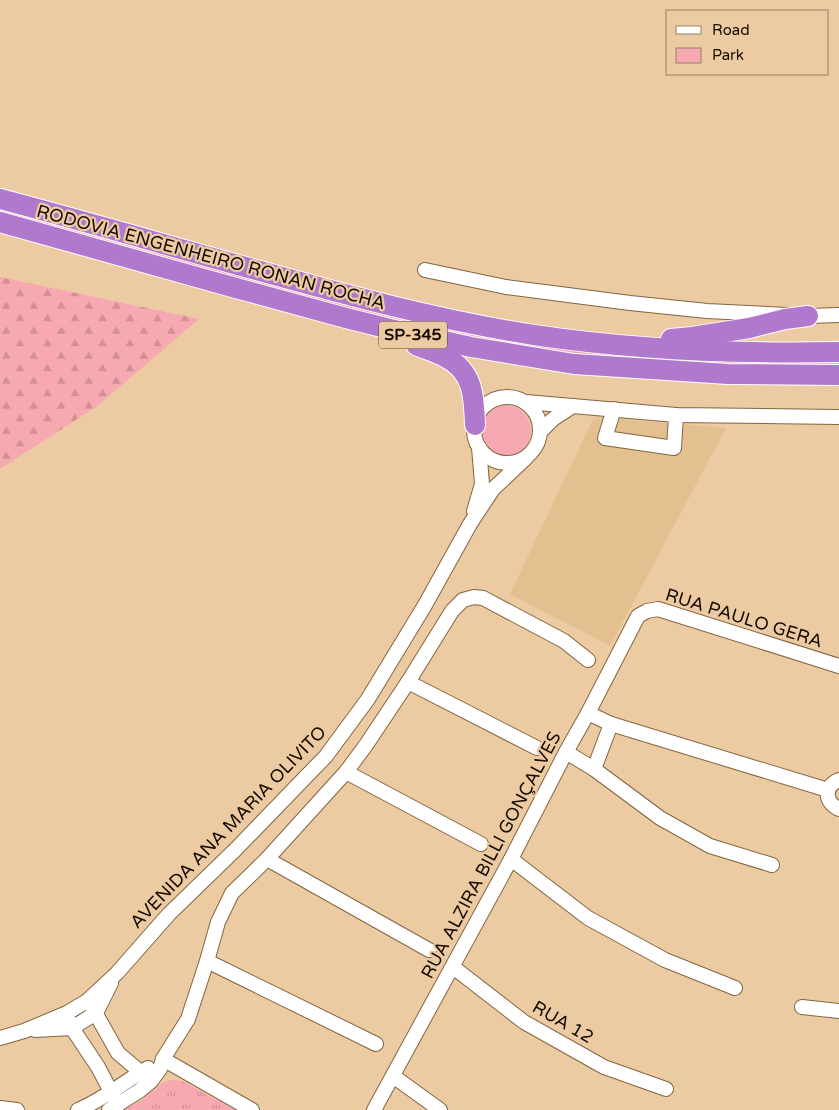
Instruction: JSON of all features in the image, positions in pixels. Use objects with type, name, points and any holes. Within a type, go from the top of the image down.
[{"type":"highway","points":[[0,194],[71,218]]},
{"type":"highway","name":"RODOVIA ENGENHEIRO RONAN ROCHA","points":[[0,199],[352,297],[472,324],[534,335],[602,343],[718,352],[839,352]]},
{"type":"highway","name":"RODOVIA ENGENHEIRO RONAN ROCHA","points":[[0,222],[346,318],[471,347],[574,364],[728,374],[839,375]]},
{"type":"highway","points":[[602,343],[692,337],[749,328],[785,318],[808,316]]},
{"type":"highway","points":[[346,318],[446,357],[453,362],[465,374],[472,390],[474,398],[474,426]]},
{"type":"street","points":[[424,270],[506,287],[630,303],[707,311],[839,316]]},
{"type":"street","points":[[526,402],[534,410],[541,430],[539,441],[534,450],[526,458],[506,464],[486,456],[479,448],[474,426],[478,415],[485,406],[494,400],[505,397],[516,398],[526,402],[676,415],[839,417]]},
{"type":"street","points":[[541,430],[553,419],[573,406]]},
{"type":"street","points":[[614,409],[605,438],[674,448],[676,415]]},
{"type":"street","name":"AVENIDA ANA MARIA OLIVITO","points":[[470,524],[482,484],[479,448]]},
{"type":"street","name":"AVENIDA ANA MARIA OLIVITO","points":[[0,1038],[24,1031],[67,1013],[87,1001],[117,972],[169,914],[242,844],[326,756],[368,699],[425,605],[470,524],[493,489],[526,458]]},
{"type":"street","points":[[87,1108],[113,1102],[160,1069],[163,1059],[188,1019],[218,922],[232,893],[267,859],[346,772],[408,682],[452,611],[463,600],[474,597],[483,598],[564,641],[588,660]]},
{"type":"street","name":"RUA PAULO GERA","points":[[638,616],[647,611],[658,609],[839,666]]},
{"type":"street","name":"RUA ALZIRA BILLI GONÇALVES","points":[[374,1110],[511,859],[638,616]]},
{"type":"street","points":[[408,682],[537,748]]},
{"type":"street","points":[[588,713],[611,724],[835,781],[828,795],[831,804],[839,809]]},
{"type":"street","points":[[594,769],[611,724]]},
{"type":"street","points":[[566,752],[594,769],[660,818],[710,846],[772,865]]},
{"type":"street","points":[[346,772],[480,844]]},
{"type":"street","points":[[267,859],[429,950]]},
{"type":"street","points":[[511,859],[588,918],[665,960],[735,988]]},
{"type":"street","points":[[207,961],[376,1044]]},
{"type":"street","name":"RUA 12","points":[[453,967],[524,1022],[604,1067],[666,1089]]},
{"type":"street","name":"AVENIDA ANA MARIA OLIVITO","points":[[24,1031],[72,1028],[96,1013],[117,972]]},
{"type":"street","points":[[87,1001],[96,1013],[118,1053],[146,1077]]},
{"type":"street","points":[[802,1007],[839,1011]]},
{"type":"street","points":[[67,1013],[72,1028],[98,1067],[113,1102]]},
{"type":"street","points":[[163,1059],[252,1110]]},
{"type":"street","points":[[393,1076],[440,1110]]},
{"type":"street","points":[[0,1108],[16,1110]]},
{"type":"shaded area","points":[[594,417],[726,428],[610,646],[510,594]]},
{"type":"green space","points":[[0,205],[421,320],[839,358],[839,368],[769,368],[593,358],[417,329],[0,215]]},
{"type":"green space","points":[[0,277],[199,319],[96,407],[0,469]]},
{"type":"green space","points":[[500,405],[510,405],[524,412],[531,426],[531,436],[524,450],[510,457],[500,457],[490,453],[483,446],[479,436],[479,426],[483,416],[490,409]]},
{"type":"green space","points":[[168,1080],[182,1081],[236,1110],[125,1110],[142,1100]]}]
